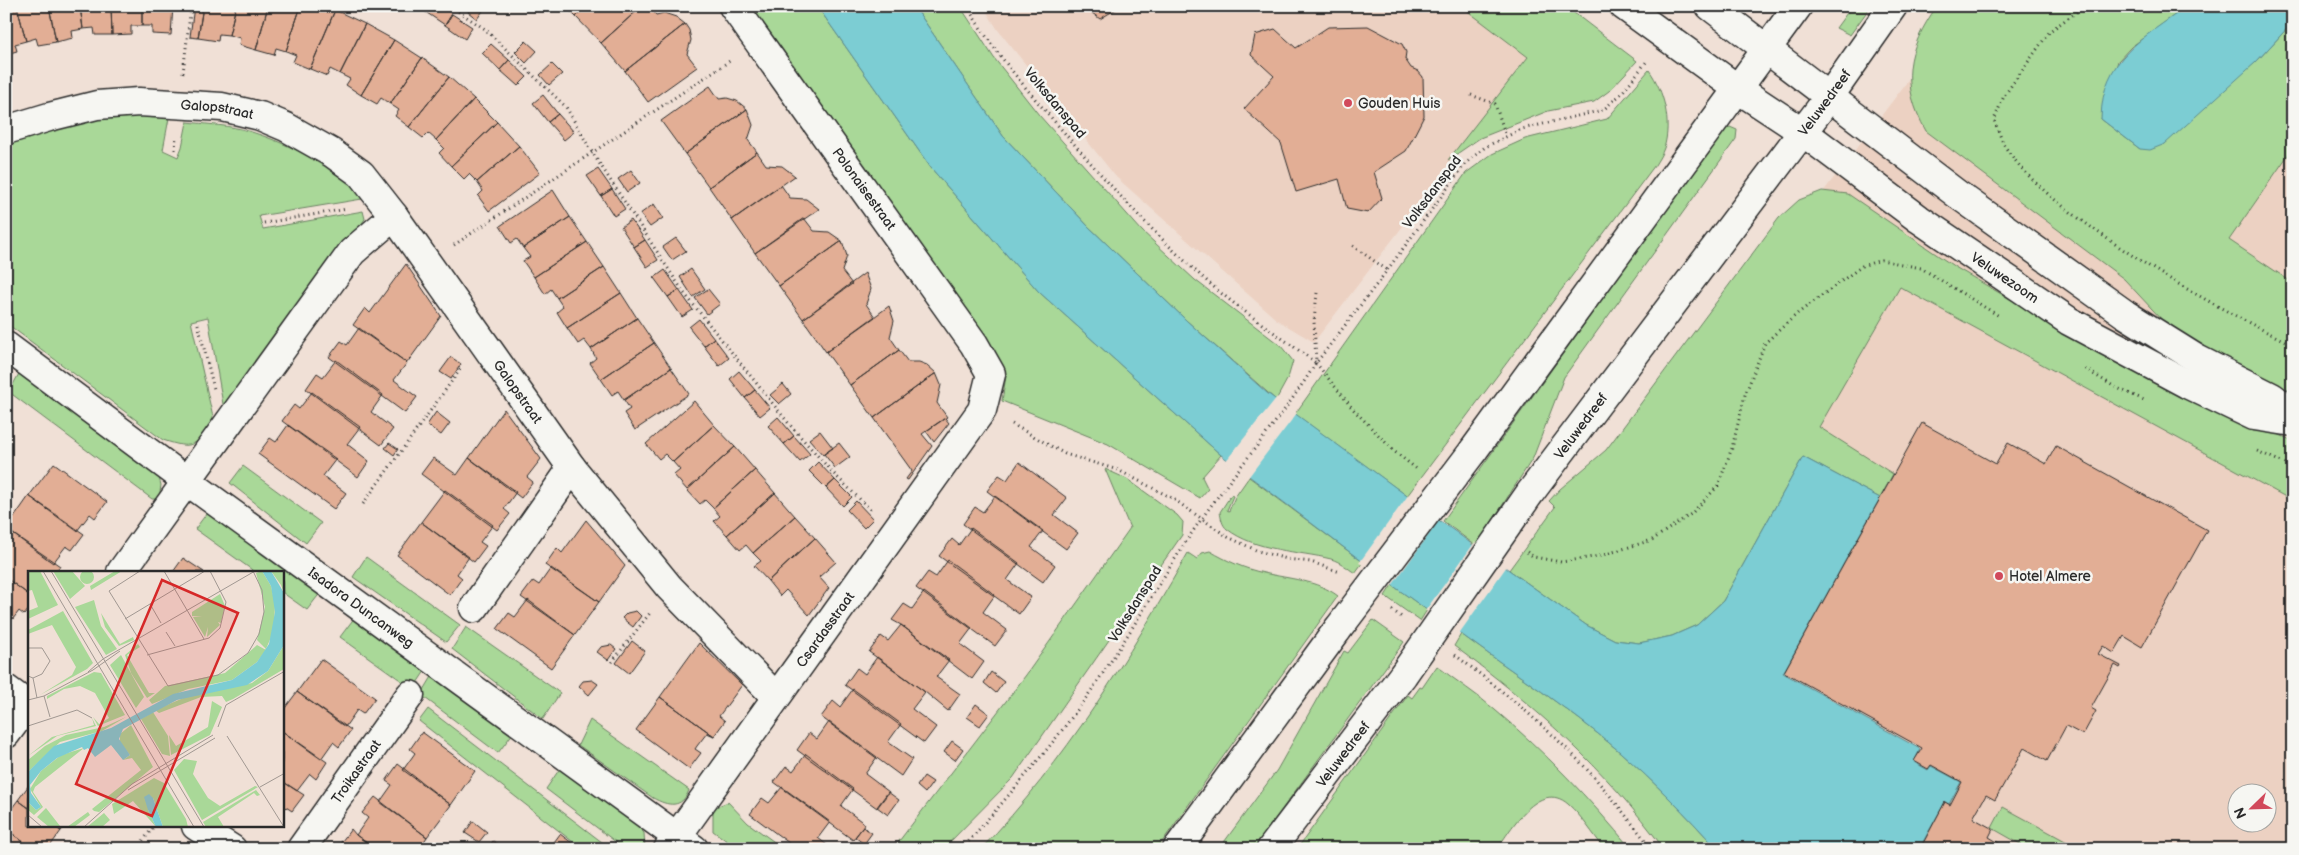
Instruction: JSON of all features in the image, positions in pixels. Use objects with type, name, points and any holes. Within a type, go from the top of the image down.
[{"type":"street","name":"Polonaisestraat","points":[[733,6],[974,344],[991,374]]},
{"type":"street","name":"Veluwezoom","points":[[1624,6],[1738,89],[1803,132],[1919,219],[2069,320],[2160,371],[2254,416],[2293,422]]},
{"type":"street","points":[[1710,6],[1957,194],[2125,314],[2198,359],[2272,398],[2293,413]]},
{"type":"street","points":[[1177,849],[1338,629],[1473,451],[1798,6]]},
{"type":"street","name":"Veluwedreef","points":[[1271,849],[1403,675],[1530,493],[1803,132],[1893,6]]},
{"type":"street","name":"Galopstraat","points":[[6,130],[97,105],[139,102],[222,107],[260,116],[286,127],[332,153],[360,174],[389,210],[572,468],[669,587],[775,696]]},
{"type":"street","points":[[122,571],[352,252],[389,210]]},
{"type":"street","name":"Isadora Duncanweg","points":[[6,346],[680,844]]},
{"type":"street","name":"Csardasstraat","points":[[680,844],[775,696],[982,410],[991,374]]},
{"type":"street","points":[[474,608],[572,468]]},
{"type":"street","points":[[6,689],[28,705],[6,734]]},
{"type":"street","name":"Troikastraat","points":[[301,849],[410,695]]},
{"type":"street","points":[[199,828],[232,849]]},
{"type":"path","points":[[178,105],[191,6]]},
{"type":"path","points":[[450,6],[485,29],[566,107],[592,152],[684,293],[748,375],[834,474],[894,532]]},
{"type":"path","name":"Volksdanspad","points":[[967,6],[976,22],[1027,90],[1105,180],[1155,233],[1217,289],[1316,363]]},
{"type":"path","points":[[2085,6],[2050,31],[2004,96],[1994,120],[2005,147],[2029,176],[2061,205],[2118,246],[2186,291],[2293,346]]},
{"type":"path","name":"Volksdanspad","points":[[962,849],[1034,767],[1078,709],[1202,520],[1299,390],[1316,363],[1388,270],[1465,164],[1485,146],[1522,129],[1603,110],[1622,94],[1665,36]]},
{"type":"path","points":[[428,263],[758,41]]},
{"type":"path","points":[[1471,95],[1495,104],[1506,136]]},
{"type":"path","points":[[264,223],[389,210]]},
{"type":"path","points":[[1353,246],[1388,270]]},
{"type":"path","points":[[1527,551],[1534,557],[1561,562],[1600,556],[1652,540],[1691,514],[1718,486],[1732,448],[1745,395],[1764,343],[1798,313],[1862,266],[1881,260],[1921,268],[2005,320]]},
{"type":"path","points":[[1317,293],[1314,321],[1316,363],[1359,415],[1395,452],[1426,476]]},
{"type":"path","points":[[198,324],[224,431]]},
{"type":"path","points":[[363,504],[481,340]]},
{"type":"path","points":[[2081,367],[2115,388],[2150,403]]},
{"type":"path","points":[[982,410],[1012,424],[1065,454],[1118,470],[1172,498],[1202,520]]},
{"type":"path","points":[[2248,447],[2293,467]]},
{"type":"path","points":[[612,662],[669,587]]},
{"type":"path","points":[[137,849],[153,828]]},
{"type":"shaded area","points":[[983,6],[1576,6],[1535,54],[1314,342],[1277,320],[1116,177],[998,30]]},
{"type":"shaded area","points":[[1965,6],[2293,6],[2293,849],[1905,849],[1552,547]]},
{"type":"green space","points":[[743,6],[817,6],[931,168],[1039,292],[1221,455],[1202,477],[1208,489],[1200,498],[1108,444],[1002,401],[1006,376],[941,273]]},
{"type":"green space","points":[[914,6],[960,6],[994,58],[1039,115],[1142,231],[1195,280],[1281,346],[1293,361],[1288,378],[1276,400],[1187,321],[1088,226],[1003,136]]},
{"type":"green space","points":[[1461,6],[1565,6],[1637,61],[1609,91],[1594,102],[1548,111],[1480,138],[1448,160],[1528,57]]},
{"type":"green space","points":[[1852,6],[1871,6],[1850,35],[1836,28]]},
{"type":"green space","points":[[1937,6],[2187,6],[2131,47],[2118,61],[2101,119],[2140,149],[2256,62],[2293,22],[2293,148],[2229,240],[2293,283],[2293,398],[2180,339],[2124,279],[1926,131],[1912,98],[1910,67],[1919,37]]},
{"type":"green space","points":[[1649,70],[1659,87],[1667,117],[1666,138],[1660,157],[1407,496],[1295,414],[1466,173],[1492,154],[1525,139],[1607,119]]},
{"type":"green space","points":[[149,115],[169,118],[163,150],[178,157],[187,122],[241,129],[271,139],[326,166],[355,188],[362,199],[259,216],[263,229],[363,211],[365,219],[225,416],[208,317],[191,321],[215,426],[196,442],[187,445],[163,440],[6,323],[6,144],[61,123],[118,116]]},
{"type":"green space","points":[[1730,127],[1737,130],[1736,139],[1564,377],[1533,458],[1476,546],[1443,521],[1724,129]]},
{"type":"green space","points":[[1822,191],[1848,194],[1955,267],[2116,361],[2293,441],[2293,501],[1900,287],[1819,427],[1893,474],[1880,498],[1803,457],[1723,601],[1697,625],[1672,636],[1639,643],[1615,640],[1586,625],[1509,570],[1555,507],[1549,501],[1560,489],[1606,450],[1779,218],[1799,200]]},
{"type":"green space","points":[[21,370],[157,471],[161,485],[159,499],[152,499],[9,392]]},
{"type":"green space","points":[[243,466],[321,523],[306,543],[230,483]]},
{"type":"green space","points":[[1105,469],[1127,479],[1177,515],[1183,522],[1182,535],[1013,778],[943,849],[893,849],[1026,675],[1130,528]]},
{"type":"green space","points":[[1249,477],[1363,562],[1355,573],[1341,563],[1331,559],[1264,546],[1251,542],[1227,529],[1221,519],[1220,512],[1231,495],[1233,496],[1227,510],[1229,511],[1235,497]]},
{"type":"green space","points":[[210,509],[321,592],[307,610],[284,594],[284,571],[254,571],[195,529]]},
{"type":"green space","points":[[1210,551],[1243,567],[1312,583],[1338,596],[1157,849],[981,849],[1041,780],[1094,707],[1119,670],[1188,553],[1197,559],[1202,553]]},
{"type":"green space","points":[[366,557],[460,625],[446,642],[353,577]]},
{"type":"green space","points":[[1392,585],[1427,610],[1420,621],[1385,596]]},
{"type":"green space","points":[[355,617],[425,671],[413,689],[340,637]]},
{"type":"green space","points":[[1373,620],[1404,642],[1253,849],[1219,849],[1277,770],[1344,651],[1348,653]]},
{"type":"green space","points":[[466,627],[560,693],[543,719],[452,649]]},
{"type":"green space","points":[[1461,634],[1601,736],[1670,799],[1717,849],[1664,849],[1618,791],[1567,739],[1512,691],[1454,646]]},
{"type":"green space","points":[[1437,666],[1488,704],[1531,742],[1583,794],[1631,849],[1605,849],[1568,804],[1557,798],[1547,798],[1536,802],[1518,819],[1497,849],[1297,849],[1408,695],[1412,698],[1420,687],[1422,688]]},
{"type":"green space","points":[[433,675],[513,733],[498,753],[421,695]]},
{"type":"green space","points":[[428,709],[611,849],[582,849],[419,721]]},
{"type":"green space","points":[[590,720],[689,790],[683,800],[678,803],[669,804],[653,798],[578,745]]},
{"type":"green space","points":[[561,767],[635,823],[644,833],[645,849],[625,849],[546,789]]},
{"type":"green space","points":[[728,802],[748,823],[784,849],[738,849],[713,831],[713,808]]},
{"type":"green space","points":[[2003,807],[2080,849],[2029,849],[1992,828]]},
{"type":"water","points":[[817,6],[914,6],[1003,136],[1088,226],[1187,321],[1267,393],[1410,498],[1410,502],[1457,533],[1499,568],[1505,567],[1586,625],[1615,640],[1639,643],[1672,636],[1697,625],[1723,601],[1803,457],[1880,498],[1783,673],[1920,749],[1914,762],[1928,770],[1931,766],[1961,782],[1949,804],[1945,802],[1919,849],[1717,849],[1658,787],[1601,736],[1458,632],[1458,627],[1432,609],[1427,610],[1392,585],[1393,580],[1366,560],[1363,562],[1221,455],[1039,292],[931,168]]},
{"type":"water","points":[[2187,6],[2293,6],[2293,22],[2256,62],[2165,144],[2150,150],[2140,149],[2101,119],[2103,98],[2109,80],[2117,65],[2128,52],[2155,29]]},
{"type":"pier","points":[[1277,397],[1297,413],[1247,479],[1225,462]]},
{"type":"pier","points":[[1409,494],[1412,496],[1412,501],[1436,519],[1441,518],[1391,587],[1391,581],[1366,563],[1363,565],[1359,563]]},
{"type":"pier","points":[[1475,542],[1478,545],[1477,549],[1500,566],[1507,566],[1458,635],[1456,628],[1431,611],[1425,611]]},
{"type":"building","points":[[6,6],[17,6],[26,41],[15,44],[17,51],[6,54]]},
{"type":"building","points":[[17,6],[49,6],[56,42],[38,45],[36,38],[26,41]]},
{"type":"building","points":[[49,6],[80,6],[83,29],[72,31],[73,38],[56,42]]},
{"type":"building","points":[[80,6],[111,6],[112,35],[95,35],[94,28],[83,29]]},
{"type":"building","points":[[111,6],[142,6],[142,26],[131,26],[131,34],[112,35]]},
{"type":"building","points":[[142,6],[173,6],[171,35],[152,34],[152,26],[142,26]]},
{"type":"building","points":[[194,6],[203,6],[198,38],[190,37]]},
{"type":"building","points":[[203,6],[236,6],[229,35],[219,34],[218,41],[198,38]]},
{"type":"building","points":[[236,6],[268,6],[256,50],[239,45],[240,38],[229,35]]},
{"type":"building","points":[[268,6],[301,6],[286,51],[276,48],[274,55],[256,50]]},
{"type":"building","points":[[301,6],[326,6],[335,10],[310,69],[293,62],[296,55],[286,51]]},
{"type":"building","points":[[428,6],[441,6],[452,14],[445,25],[424,11]]},
{"type":"building","points":[[472,6],[485,8],[477,19],[468,12]]},
{"type":"building","points":[[565,6],[586,6],[576,17]]},
{"type":"building","points":[[586,6],[642,6],[601,43],[576,17]]},
{"type":"building","points":[[642,6],[649,6],[656,15],[664,13],[676,17],[685,24],[625,71],[601,43]]},
{"type":"building","points":[[1083,6],[1121,6],[1100,19]]},
{"type":"building","points":[[335,10],[365,24],[340,74],[330,69],[327,76],[310,69]]},
{"type":"building","points":[[452,14],[472,27],[465,39],[445,25]]},
{"type":"building","points":[[365,24],[394,40],[361,95],[346,85],[350,79],[340,74]]},
{"type":"building","points":[[685,24],[689,30],[691,40],[687,54],[697,67],[648,102],[625,71]]},
{"type":"building","points":[[1368,26],[1402,44],[1406,52],[1405,59],[1411,68],[1418,71],[1423,77],[1424,116],[1406,151],[1374,172],[1382,198],[1368,213],[1347,209],[1339,179],[1296,192],[1281,143],[1244,109],[1274,76],[1251,55],[1255,35],[1275,29],[1296,48],[1328,27]]},
{"type":"building","points":[[394,40],[422,58],[390,104],[381,98],[377,104],[361,95]]},
{"type":"building","points":[[526,41],[537,51],[526,63],[515,52]]},
{"type":"building","points":[[491,44],[509,60],[500,70],[482,53]]},
{"type":"building","points":[[422,58],[449,77],[409,127],[395,116],[399,110],[390,104]]},
{"type":"building","points":[[509,60],[527,77],[518,86],[500,70]]},
{"type":"building","points":[[552,64],[562,74],[549,85],[540,75]]},
{"type":"building","points":[[449,77],[474,99],[436,140],[428,133],[423,138],[409,127]]},
{"type":"building","points":[[710,86],[719,99],[727,98],[737,101],[747,109],[685,154],[661,121]]},
{"type":"building","points":[[543,95],[558,114],[548,122],[533,103]]},
{"type":"building","points":[[474,99],[497,122],[451,166],[439,153],[444,148],[436,140]]},
{"type":"building","points":[[747,109],[753,125],[748,140],[757,152],[709,187],[685,154]]},
{"type":"building","points":[[558,114],[574,132],[564,140],[548,122]]},
{"type":"building","points":[[497,122],[519,146],[477,182],[469,174],[464,179],[451,166]]},
{"type":"building","points":[[519,146],[540,173],[489,211],[478,196],[483,191],[477,182]]},
{"type":"building","points":[[757,152],[766,165],[782,166],[795,176],[732,220],[709,187]]},
{"type":"building","points":[[598,169],[612,189],[601,196],[587,176]]},
{"type":"building","points":[[631,170],[640,183],[627,192],[618,179]]},
{"type":"building","points":[[781,185],[790,198],[806,199],[819,209],[755,253],[732,220]]},
{"type":"building","points":[[612,189],[625,209],[614,216],[601,196]]},
{"type":"building","points":[[553,190],[570,217],[523,248],[517,239],[511,243],[500,226]]},
{"type":"building","points":[[654,204],[663,218],[650,227],[640,214]]},
{"type":"building","points":[[570,217],[587,242],[534,277],[523,261],[530,257],[523,248]]},
{"type":"building","points":[[804,218],[814,231],[829,232],[842,241],[779,286],[755,253]]},
{"type":"building","points":[[631,220],[645,240],[634,247],[621,227]]},
{"type":"building","points":[[676,238],[686,251],[672,260],[663,247]]},
{"type":"building","points":[[645,240],[658,260],[647,267],[634,247]]},
{"type":"building","points":[[842,241],[847,256],[842,271],[852,284],[803,319],[779,286]]},
{"type":"building","points":[[587,242],[604,267],[557,298],[551,289],[545,294],[534,277]]},
{"type":"building","points":[[406,264],[441,316],[407,363],[353,325],[365,308],[370,313]]},
{"type":"building","points":[[604,267],[621,293],[567,328],[557,312],[563,307],[557,298]]},
{"type":"building","points":[[691,269],[705,289],[693,297],[680,277]]},
{"type":"building","points":[[665,270],[679,290],[668,297],[654,278]]},
{"type":"building","points":[[865,273],[871,289],[866,304],[875,317],[826,352],[803,319]]},
{"type":"building","points":[[708,289],[720,304],[707,314],[695,298]]},
{"type":"building","points":[[679,290],[693,310],[682,317],[668,297]]},
{"type":"building","points":[[621,293],[637,318],[591,349],[584,340],[578,344],[567,328]]},
{"type":"building","points":[[889,306],[894,321],[890,337],[899,350],[850,385],[826,352]]},
{"type":"building","points":[[637,318],[654,343],[601,379],[590,363],[596,358],[591,349]]},
{"type":"building","points":[[699,319],[714,338],[704,346],[689,327]]},
{"type":"building","points":[[359,328],[407,363],[394,380],[417,397],[405,413],[329,357],[341,341],[347,345]]},
{"type":"building","points":[[714,338],[729,358],[719,366],[704,346]]},
{"type":"building","points":[[654,343],[671,368],[624,400],[618,391],[612,395],[601,379]]},
{"type":"building","points":[[899,350],[908,362],[919,362],[927,365],[936,373],[874,418],[850,385]]},
{"type":"building","points":[[451,357],[461,364],[451,379],[440,372]]},
{"type":"building","points":[[336,360],[383,395],[371,412],[393,429],[381,445],[306,389],[317,373],[323,377]]},
{"type":"building","points":[[671,368],[689,394],[635,430],[624,413],[630,409],[624,400]]},
{"type":"building","points":[[739,371],[755,390],[745,398],[730,379]]},
{"type":"building","points":[[936,373],[941,385],[937,403],[947,417],[922,434],[932,446],[908,480],[906,479],[912,471],[874,418]]},
{"type":"building","points":[[783,384],[791,394],[779,404],[770,395]]},
{"type":"building","points":[[755,390],[770,408],[760,416],[745,398]]},
{"type":"building","points":[[312,392],[360,427],[347,444],[369,461],[358,477],[282,421],[294,405],[299,409]]},
{"type":"building","points":[[694,401],[714,425],[673,462],[665,454],[659,459],[646,444]]},
{"type":"building","points":[[504,409],[541,459],[527,477],[533,482],[521,498],[469,458]]},
{"type":"building","points":[[436,412],[450,423],[441,435],[427,425]]},
{"type":"building","points":[[778,417],[794,436],[784,444],[768,426]]},
{"type":"building","points":[[945,418],[949,423],[934,442],[926,431]]},
{"type":"building","points":[[1922,423],[1996,464],[2008,443],[2046,464],[2056,446],[2207,530],[2142,647],[2124,636],[2114,653],[2103,646],[2098,654],[2121,666],[2120,668],[2115,665],[2091,708],[2096,711],[2083,735],[2066,726],[2047,761],[2024,748],[1995,800],[1986,795],[1973,818],[1993,829],[1989,837],[2009,849],[1920,849],[1945,802],[1950,805],[1962,782],[1931,765],[1928,769],[1914,761],[1922,748],[1784,672]]},
{"type":"building","points":[[288,425],[336,459],[323,476],[346,493],[334,509],[258,454],[270,438],[276,442]]},
{"type":"building","points":[[714,425],[735,447],[687,490],[674,475],[680,470],[673,462]]},
{"type":"building","points":[[820,431],[833,448],[823,455],[809,439]]},
{"type":"building","points":[[794,436],[810,454],[800,462],[784,444]]},
{"type":"building","points":[[389,443],[398,449],[394,455],[385,448]]},
{"type":"building","points":[[839,443],[850,457],[835,468],[824,454]]},
{"type":"building","points":[[735,447],[755,470],[713,508],[705,500],[700,504],[687,490]]},
{"type":"building","points":[[433,458],[457,475],[469,458],[516,492],[504,509],[510,514],[497,530],[421,474]]},
{"type":"building","points":[[818,462],[835,480],[826,488],[809,471]]},
{"type":"building","points":[[1019,462],[1067,498],[1054,515],[1078,533],[1066,549],[987,491],[999,475],[1007,480]]},
{"type":"building","points":[[54,463],[107,502],[95,518],[90,514],[77,531],[29,496]]},
{"type":"building","points":[[755,470],[775,493],[727,535],[714,521],[720,516],[713,508]]},
{"type":"building","points":[[835,480],[852,497],[843,506],[826,488]]},
{"type":"building","points":[[445,490],[493,525],[480,542],[486,546],[474,562],[421,522]]},
{"type":"building","points":[[775,493],[795,516],[753,553],[746,545],[740,550],[727,535]]},
{"type":"building","points":[[29,496],[84,534],[72,550],[66,546],[53,563],[6,529]]},
{"type":"building","points":[[995,496],[1043,531],[1031,547],[1055,565],[1043,582],[963,524],[975,507],[983,512]]},
{"type":"building","points":[[856,501],[873,519],[864,528],[847,510]]},
{"type":"building","points":[[795,516],[815,538],[768,581],[754,566],[761,561],[753,553]]},
{"type":"building","points":[[586,520],[625,566],[599,602],[545,565],[557,548],[562,553]]},
{"type":"building","points":[[421,522],[469,557],[457,574],[462,578],[450,595],[397,555]]},
{"type":"building","points":[[971,528],[1019,563],[1007,580],[1031,597],[1019,614],[939,556],[952,539],[959,545]]},
{"type":"building","points":[[6,529],[60,566],[57,571],[28,571],[28,594],[6,578]]},
{"type":"building","points":[[815,538],[836,562],[819,577],[829,588],[809,615],[786,590],[780,596],[768,581]]},
{"type":"building","points":[[183,558],[202,571],[174,571]]},
{"type":"building","points":[[948,560],[995,595],[983,612],[1007,630],[995,646],[916,588],[928,572],[936,577]]},
{"type":"building","points":[[551,568],[599,602],[575,635],[521,597],[533,581],[539,585]]},
{"type":"building","points":[[6,578],[28,594],[28,610],[24,615],[19,611],[6,628]]},
{"type":"building","points":[[924,592],[972,628],[960,644],[984,662],[972,679],[892,620],[904,604],[912,609]]},
{"type":"building","points":[[528,600],[575,635],[551,668],[497,629],[509,613],[515,617]]},
{"type":"building","points":[[636,611],[641,616],[633,627],[622,618],[627,613]]},
{"type":"building","points":[[901,625],[949,660],[936,677],[960,694],[948,711],[869,652],[881,636],[888,641]]},
{"type":"building","points":[[632,641],[645,651],[629,673],[616,663]]},
{"type":"building","points":[[699,643],[742,685],[719,716],[725,721],[714,736],[660,697]]},
{"type":"building","points":[[611,645],[616,649],[608,660],[597,652],[601,647]]},
{"type":"building","points":[[877,657],[925,692],[912,709],[936,727],[924,743],[845,685],[857,668],[865,674]]},
{"type":"building","points":[[321,659],[375,698],[363,714],[357,710],[345,727],[297,692]]},
{"type":"building","points":[[991,672],[1004,682],[996,693],[984,683]]},
{"type":"building","points":[[592,680],[598,684],[589,695],[579,686],[583,681]]},
{"type":"building","points":[[853,689],[901,724],[888,742],[912,759],[901,776],[821,717],[833,701],[840,707]]},
{"type":"building","points":[[297,692],[351,730],[339,747],[333,742],[321,759],[284,732],[284,709]]},
{"type":"building","points":[[660,697],[714,736],[707,733],[697,746],[695,749],[701,753],[689,769],[636,730]]},
{"type":"building","points":[[976,704],[989,714],[980,726],[967,717]]},
{"type":"building","points":[[829,722],[877,757],[865,774],[889,792],[877,808],[797,750],[809,733],[817,739]]},
{"type":"building","points":[[284,732],[327,762],[316,779],[310,774],[297,791],[284,782]]},
{"type":"building","points":[[422,732],[475,771],[451,805],[403,770],[415,753],[410,749]]},
{"type":"building","points":[[952,741],[963,749],[955,760],[944,752]]},
{"type":"building","points":[[806,754],[853,789],[841,806],[865,824],[853,840],[774,782],[786,766],[793,771]]},
{"type":"building","points":[[398,764],[451,805],[427,837],[380,802],[392,785],[386,781]]},
{"type":"building","points":[[924,776],[933,782],[925,793],[917,786]]},
{"type":"building","points":[[284,782],[304,795],[292,811],[286,807],[284,809]]},
{"type":"building","points":[[28,786],[28,807],[18,800]]},
{"type":"building","points":[[782,787],[830,822],[818,838],[832,849],[797,849],[750,814],[762,798],[769,803]]},
{"type":"building","points":[[888,792],[899,800],[888,815],[877,807]]},
{"type":"building","points":[[375,797],[427,837],[419,849],[375,849],[356,835],[368,818],[362,813]]},
{"type":"building","points":[[18,800],[28,807],[28,828],[57,828],[61,831],[48,849],[33,849],[6,829],[6,816]]},
{"type":"building","points":[[473,821],[487,832],[479,842],[465,833]]},
{"type":"building","points":[[863,827],[872,833],[864,844],[855,837]]},
{"type":"building","points":[[6,829],[33,849],[6,849]]},
{"type":"building","points":[[351,829],[375,849],[343,849],[339,845]]},
{"type":"building","points":[[560,834],[580,849],[549,849]]},
{"type":"building","points":[[493,841],[505,849],[487,849]]},
{"type":"place","name":"Gouden Huis","points":[[1348,103]]},
{"type":"place","name":"Hotel Almere","points":[[1999,576]]}]
